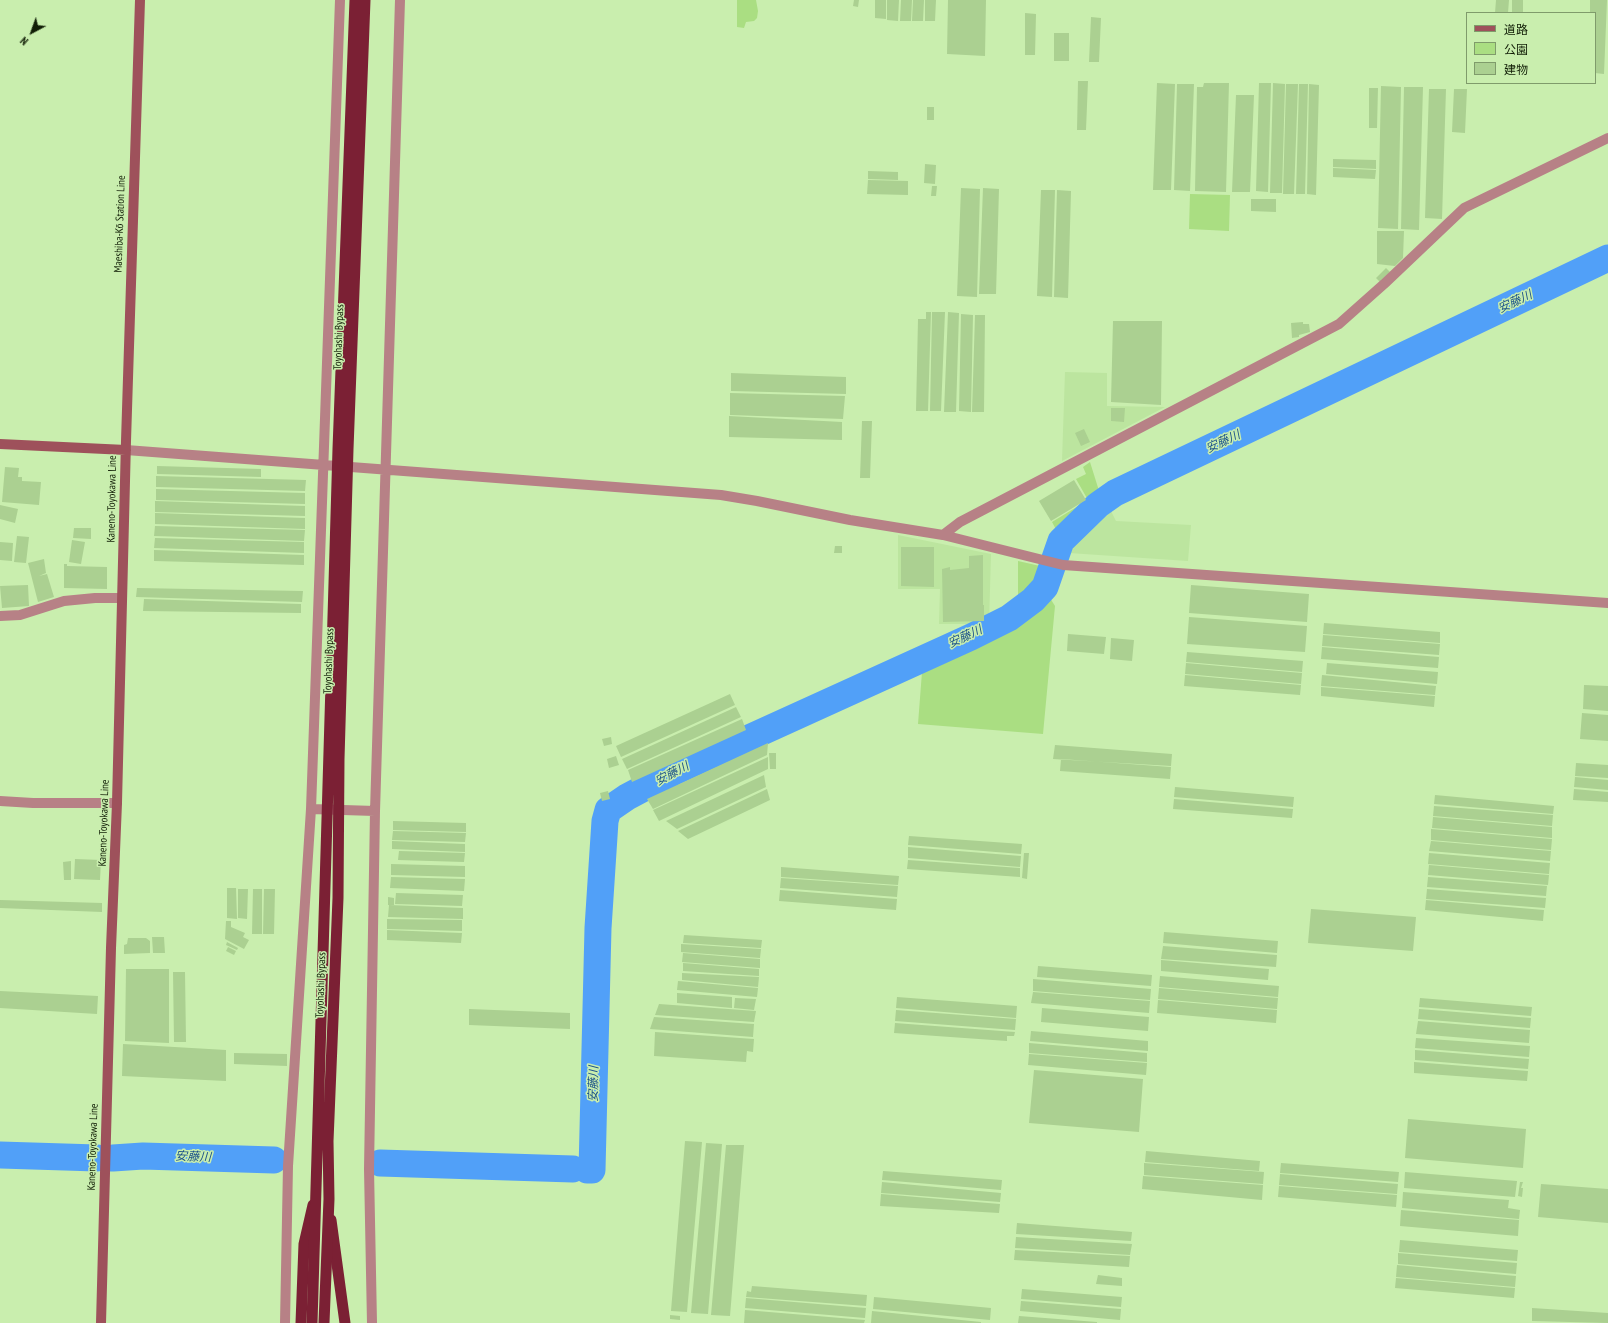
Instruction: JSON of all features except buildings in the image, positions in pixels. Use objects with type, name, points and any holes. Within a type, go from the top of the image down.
[{"type":"highway","name":"Toyohashi Bypass","points":[[312,1323],[338,449],[355,0]]},
{"type":"highway","name":"Toyohashi Bypass","points":[[324,1323],[329,1199],[328,1141],[338,898],[339,759],[348,449],[365,0]]},
{"type":"highway","points":[[301,1323],[304,1244],[315,1195]]},
{"type":"highway","points":[[329,1199],[345,1323]]},
{"type":"main road","name":"Maeshiba-Kō Station Line","points":[[126,450],[140,0]]},
{"type":"main road","name":"Kaneno-Toyokawa Line","points":[[0,444],[126,450],[117,803],[110,948],[101,1323]]},
{"type":"street","points":[[285,1323],[288,1166],[311,809],[340,0]]},
{"type":"street","points":[[372,1323],[369,1169],[375,811],[400,0]]},
{"type":"street","points":[[943,535],[960,522],[1339,324],[1384,284],[1464,208],[1608,138]]},
{"type":"street","points":[[126,450],[721,495],[757,500],[850,520],[943,535],[1060,564],[1608,603]]},
{"type":"street","points":[[0,616],[20,615],[64,601],[95,598],[122,598]]},
{"type":"street","points":[[0,802],[55,804],[117,803]]},
{"type":"street","points":[[311,809],[375,811]]},
{"type":"shaded area","points":[[1065,372],[1107,373],[1107,406],[1165,407],[1062,461]]},
{"type":"shaded area","points":[[1111,511],[1116,521],[1191,525],[1188,561],[1069,553],[1072,548]]},
{"type":"shaded area","points":[[898,535],[991,554],[989,624],[939,624],[940,589],[898,589]]},
{"type":"green space","points":[[737,0],[756,0],[758,11],[757,18],[754,21],[746,22],[744,28],[737,27]]},
{"type":"green space","points":[[1190,194],[1230,195],[1229,231],[1189,229]]},
{"type":"green space","points":[[1090,462],[1100,494],[1060,537],[1052,522],[1088,500],[1076,479],[1086,474],[1083,467]]},
{"type":"green space","points":[[1018,561],[1049,568],[1043,581],[1018,605]]},
{"type":"green space","points":[[1050,598],[1055,606],[1043,734],[918,724],[922,672],[995,637],[1026,619]]},
{"type":"waterway","name":"安藤川","points":[[587,1170],[592,1170],[598,928],[605,821],[608,810],[627,797],[674,772],[971,637],[1009,618],[1033,600],[1045,587],[1061,541],[1098,505],[1115,493],[1608,258]]},
{"type":"waterway","name":"安藤川","points":[[0,1155],[97,1158]]},
{"type":"waterway","name":"安藤川","points":[[113,1158],[143,1156],[274,1160]]},
{"type":"waterway","name":"安藤川","points":[[380,1163],[573,1169]]}]
